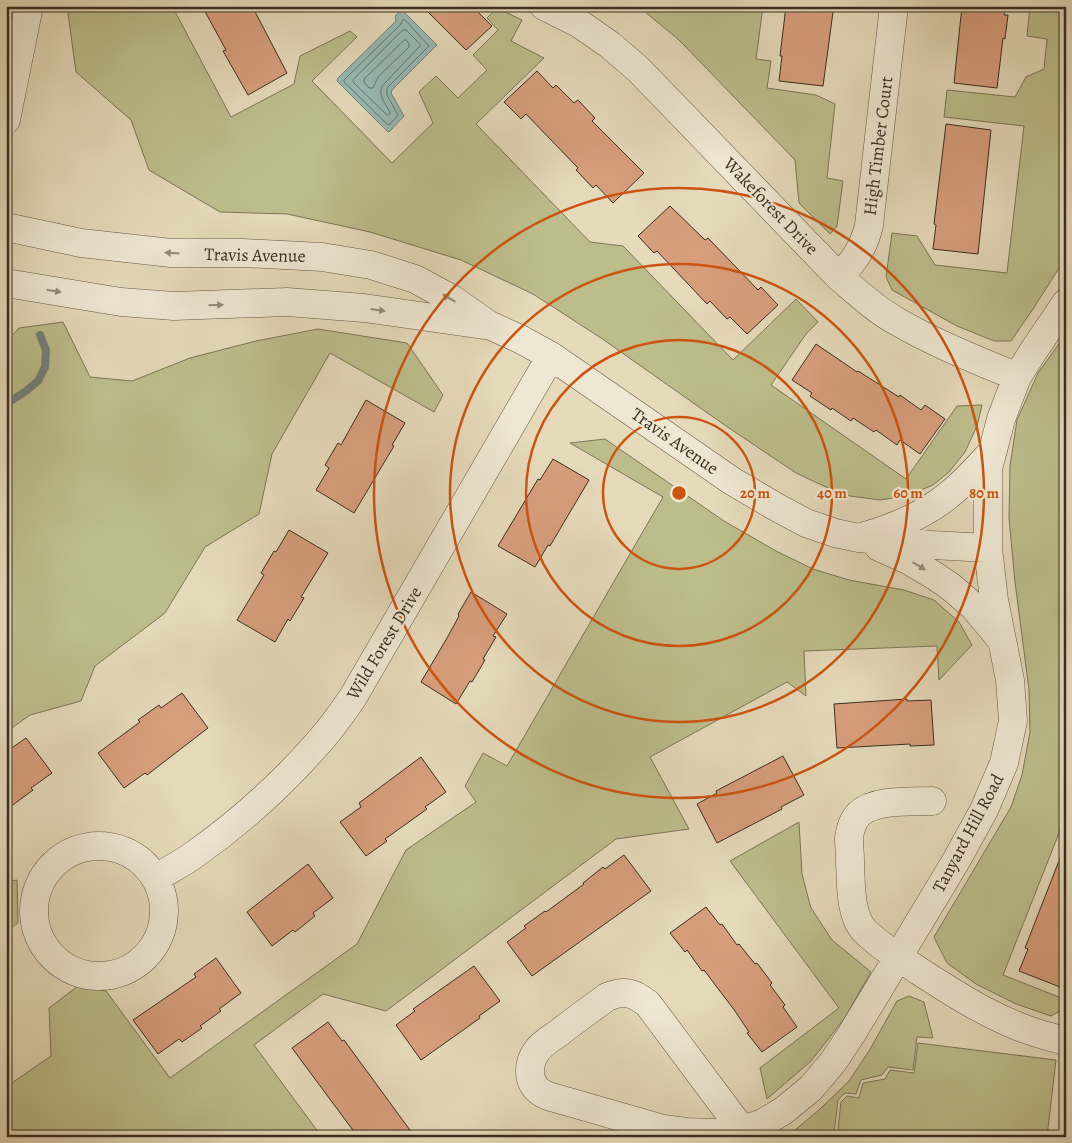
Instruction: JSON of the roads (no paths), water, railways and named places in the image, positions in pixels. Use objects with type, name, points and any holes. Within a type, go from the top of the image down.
[{"type":"street","points":[[6,120],[29,6]]},
{"type":"street","name":"Wakeforest Drive","points":[[544,6],[580,24],[610,45],[638,69],[840,277],[866,300],[896,321],[932,340],[1018,377]]},
{"type":"street","name":"High Timber Court","points":[[840,277],[853,262],[869,225],[894,6]]},
{"type":"street","name":"Travis Avenue","points":[[6,227],[81,243],[171,253],[243,253],[322,257],[372,265],[415,279],[452,299],[489,326],[520,339],[551,356],[732,480],[806,523],[835,533],[859,538],[988,548]]},
{"type":"street","name":"Travis Avenue","points":[[6,283],[121,302],[165,306],[287,302],[364,308],[489,326]]},
{"type":"street","name":"Tanyard Hill Road","points":[[742,1130],[648,1004],[639,997],[629,993],[617,993],[607,997],[546,1042],[532,1058],[530,1074],[532,1081],[535,1088],[548,1096],[663,1129],[713,1133],[742,1130],[763,1123],[783,1111],[811,1088],[833,1062],[899,958],[961,852],[984,810],[1004,763],[1013,721],[1010,680],[994,600],[988,548],[988,468],[1001,418],[1018,377],[1066,303]]},
{"type":"street","name":"Wild Forest Drive","points":[[156,878],[194,855],[270,793],[318,743],[336,721],[353,697],[551,356]]},
{"type":"street","points":[[859,538],[883,531],[933,507],[971,475],[992,452]]},
{"type":"street","points":[[859,538],[908,560],[934,576],[974,607],[1001,640]]},
{"type":"street","points":[[932,801],[881,803],[868,807],[858,814],[852,824],[849,838],[853,902],[858,921],[867,933],[899,958],[982,1010],[1016,1026],[1066,1041]]},
{"type":"street","points":[[103,846],[124,850],[142,861],[156,878],[163,898],[164,920],[158,940],[145,958],[127,970],[106,976],[84,974],[64,966],[48,951],[37,932],[34,911],[37,890],[47,871],[63,856],[82,847],[103,846]]},
{"type":"water","points":[[402,10],[437,45],[392,90],[391,93],[404,116],[388,132],[337,81],[396,21],[395,16]]},
{"type":"waterway","points":[[6,404],[38,381],[45,367],[46,350],[40,335]]}]
